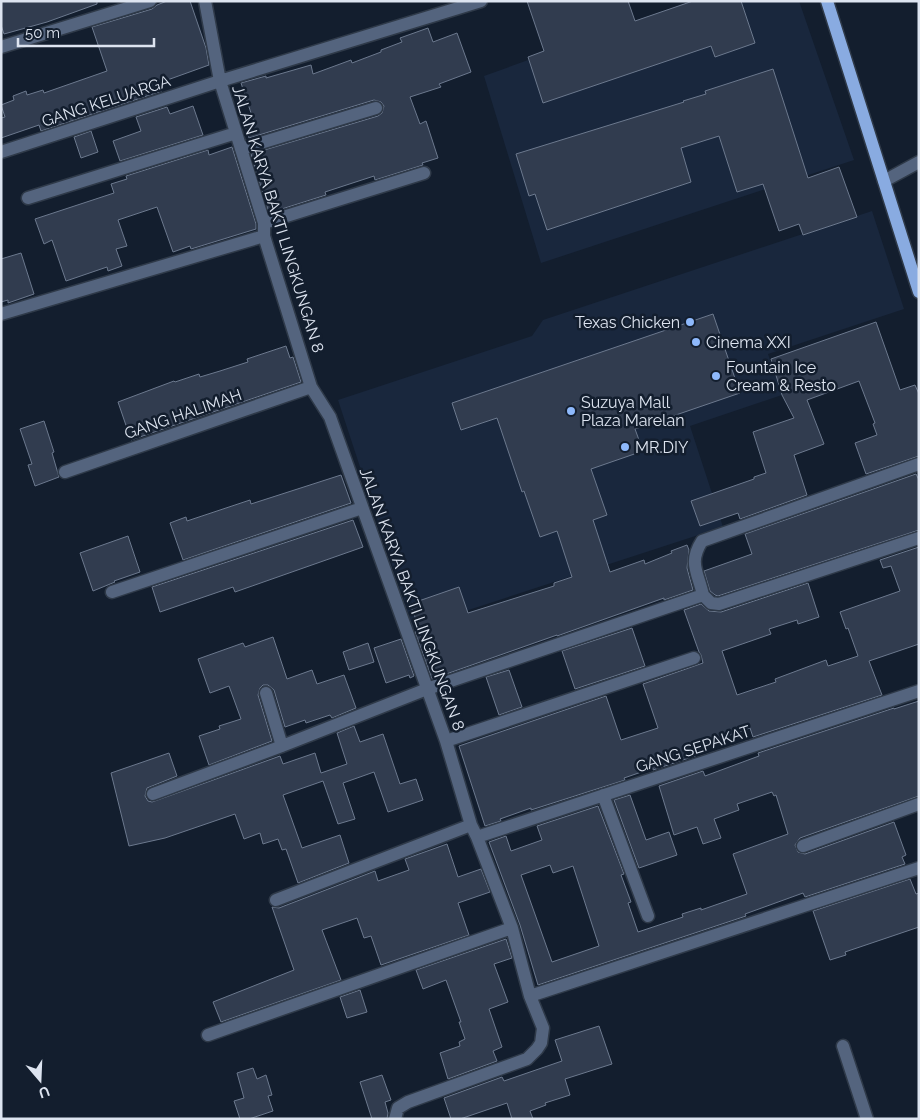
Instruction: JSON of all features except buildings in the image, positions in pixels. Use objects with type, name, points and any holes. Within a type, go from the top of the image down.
[{"type":"main road","points":[[827,1],[919,292]]},
{"type":"street","points":[[1,47],[150,1]]},
{"type":"street","name":"JALAN KARYA BAKTI LINGKUNGAN 8","points":[[205,1],[220,80],[311,387],[330,417],[446,741],[471,825],[512,928],[530,996],[543,1028],[538,1049],[527,1059],[408,1102],[398,1108],[395,1119]]},
{"type":"street","name":"GANG KELUARGA","points":[[1,152],[220,80],[480,1]]},
{"type":"street","points":[[242,149],[376,108]]},
{"type":"street","points":[[28,198],[236,133]]},
{"type":"street","points":[[884,181],[919,162]]},
{"type":"street","points":[[1,314],[264,229],[424,173]]},
{"type":"street","name":"GANG HALIMAH","points":[[65,472],[311,387]]},
{"type":"street","points":[[919,464],[702,542],[696,551],[694,562],[703,595],[711,603],[719,604],[919,538]]},
{"type":"street","points":[[112,592],[362,508]]},
{"type":"street","points":[[153,794],[427,689],[703,595]]},
{"type":"street","points":[[446,741],[694,658]]},
{"type":"street","name":"GANG SEPAKAT","points":[[477,837],[919,691]]},
{"type":"street","points":[[266,693],[282,746]]},
{"type":"street","points":[[603,796],[648,916]]},
{"type":"street","points":[[803,846],[919,804]]},
{"type":"street","points":[[276,900],[471,825]]},
{"type":"street","points":[[530,996],[919,868]]},
{"type":"street","points":[[208,1035],[512,928]]},
{"type":"street","points":[[843,1046],[868,1119]]},
{"type":"shaded area","points":[[692,1],[799,1],[854,160],[541,263],[484,76]]},
{"type":"shaded area","points":[[872,211],[904,309],[768,354],[782,395],[690,426],[723,527],[413,628],[338,400],[532,336],[543,320]]},
{"type":"place","name":"Texas Chicken","points":[[690,322]]},
{"type":"place","name":"Cinema XXI","points":[[696,342]]},
{"type":"place","name":"Fountain Ice Cream & Resto","points":[[716,376]]},
{"type":"place","name":"Suzuya Mall Plaza Marelan","points":[[571,411]]},
{"type":"place","name":"MR.DIY","points":[[625,447]]}]
